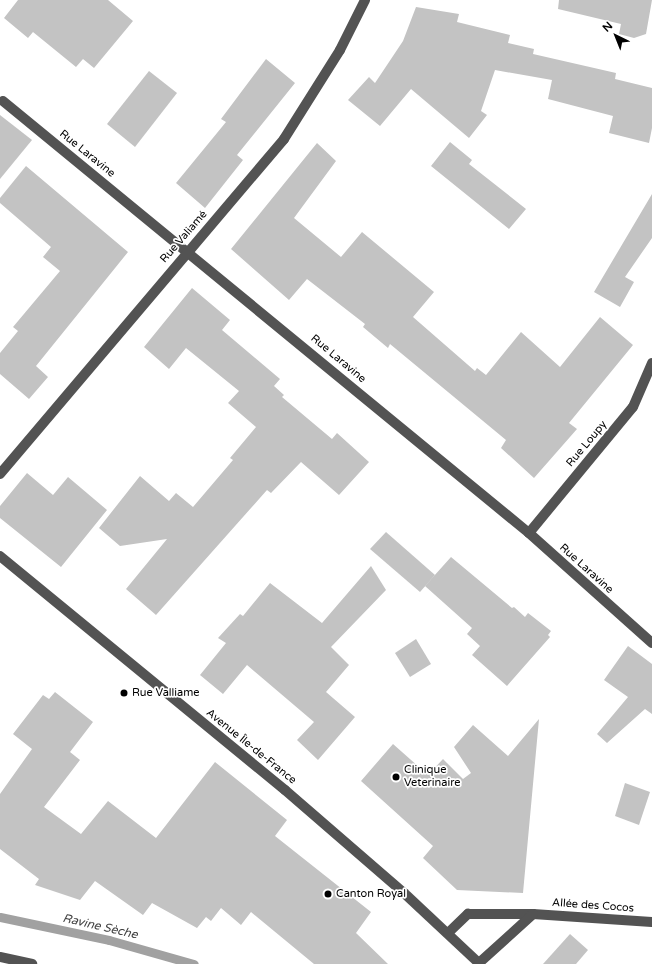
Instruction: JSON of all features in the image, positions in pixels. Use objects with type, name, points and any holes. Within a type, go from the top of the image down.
[{"type":"street","name":"Rue Valiamé","points":[[0,474],[187,251],[284,139],[340,50],[365,0]]},
{"type":"street","name":"Rue Laravine","points":[[3,101],[529,533],[652,643]]},
{"type":"street","name":"Rue Loupy","points":[[529,533],[633,407],[652,363]]},
{"type":"street","name":"Avenue Île-de-France","points":[[0,556],[285,790],[448,933],[479,964]]},
{"type":"street","name":"Allée des Cocos","points":[[448,933],[468,914],[533,914],[652,922]]},
{"type":"street","points":[[479,964],[533,914]]},
{"type":"street","points":[[0,957],[32,964]]},
{"type":"building","points":[[18,0],[108,0],[133,21],[94,68],[83,59],[76,67],[33,32],[28,38],[4,18]]},
{"type":"building","points":[[559,0],[652,0],[646,34],[634,38],[619,34],[621,24],[558,9]]},
{"type":"building","points":[[416,7],[459,14],[457,22],[510,35],[508,43],[534,49],[533,54],[616,73],[615,79],[652,88],[652,128],[649,143],[609,133],[613,116],[548,99],[552,80],[495,70],[481,111],[487,115],[469,138],[411,89],[380,126],[348,100],[369,77],[375,83],[403,41]]},
{"type":"building","points":[[266,59],[295,83],[237,155],[243,160],[205,208],[176,183],[226,122],[221,119]]},
{"type":"building","points":[[149,71],[177,93],[135,147],[107,124]]},
{"type":"building","points":[[0,115],[32,140],[0,179]]},
{"type":"building","points":[[450,142],[472,160],[469,164],[526,209],[509,229],[431,166]]},
{"type":"building","points":[[317,143],[336,161],[294,218],[341,257],[362,232],[434,292],[413,317],[475,371],[477,368],[486,375],[521,332],[560,367],[600,317],[633,345],[569,423],[577,429],[534,478],[501,448],[506,440],[390,344],[388,348],[363,327],[365,324],[307,279],[289,300],[231,249]]},
{"type":"building","points":[[26,166],[128,252],[36,366],[48,377],[29,399],[0,374],[0,353],[18,331],[13,327],[60,271],[43,257],[51,247],[0,203],[0,198]]},
{"type":"building","points":[[652,194],[652,238],[625,277],[634,282],[620,307],[594,292]]},
{"type":"building","points":[[192,288],[230,320],[222,330],[280,379],[274,386],[284,395],[282,397],[332,439],[337,433],[369,462],[339,495],[301,462],[271,493],[267,490],[156,615],[126,589],[167,539],[120,546],[99,528],[140,476],[169,501],[176,493],[193,507],[233,460],[230,458],[256,427],[228,403],[239,391],[186,348],[169,369],[144,347]]},
{"type":"building","points":[[27,473],[53,495],[68,477],[107,510],[61,567],[0,518],[0,506]]},
{"type":"building","points":[[386,532],[435,575],[420,592],[370,549]]},
{"type":"building","points":[[451,557],[512,608],[514,607],[525,617],[528,613],[551,631],[548,635],[550,637],[507,686],[472,655],[480,646],[467,634],[472,628],[425,586]]},
{"type":"building","points":[[371,566],[386,590],[331,647],[349,665],[326,692],[355,717],[318,760],[297,740],[314,722],[247,665],[223,694],[200,675],[226,643],[218,638],[240,614],[243,616],[270,583],[322,623]]},
{"type":"building","points":[[416,639],[431,664],[410,677],[395,653]]},
{"type":"building","points":[[628,646],[652,664],[652,714],[645,709],[607,743],[597,734],[628,697],[604,680]]},
{"type":"building","points":[[55,692],[93,722],[70,752],[80,760],[44,807],[81,834],[108,801],[156,838],[215,762],[287,820],[275,836],[371,912],[356,933],[388,964],[314,964],[251,912],[241,925],[221,908],[211,921],[206,917],[197,928],[152,903],[143,915],[95,881],[80,900],[35,885],[39,879],[0,849],[0,794],[32,749],[13,734],[43,695],[49,699]]},
{"type":"building","points":[[539,719],[523,893],[457,890],[423,858],[433,846],[361,781],[393,744],[428,775],[443,759],[463,779],[471,773],[454,747],[473,725],[508,756]]},
{"type":"building","points":[[625,783],[650,792],[639,825],[615,816]]},
{"type":"building","points":[[570,934],[588,950],[576,964],[543,964]]},
{"type":"waterway","name":"Ravine Sèche","points":[[0,917],[109,940],[194,964]]},
{"type":"place","name":"Rue Valliame","points":[[124,693]]},
{"type":"place","name":"Clinique Veterinaire","points":[[396,777]]},
{"type":"place","name":"Canton Royal","points":[[328,894]]}]
